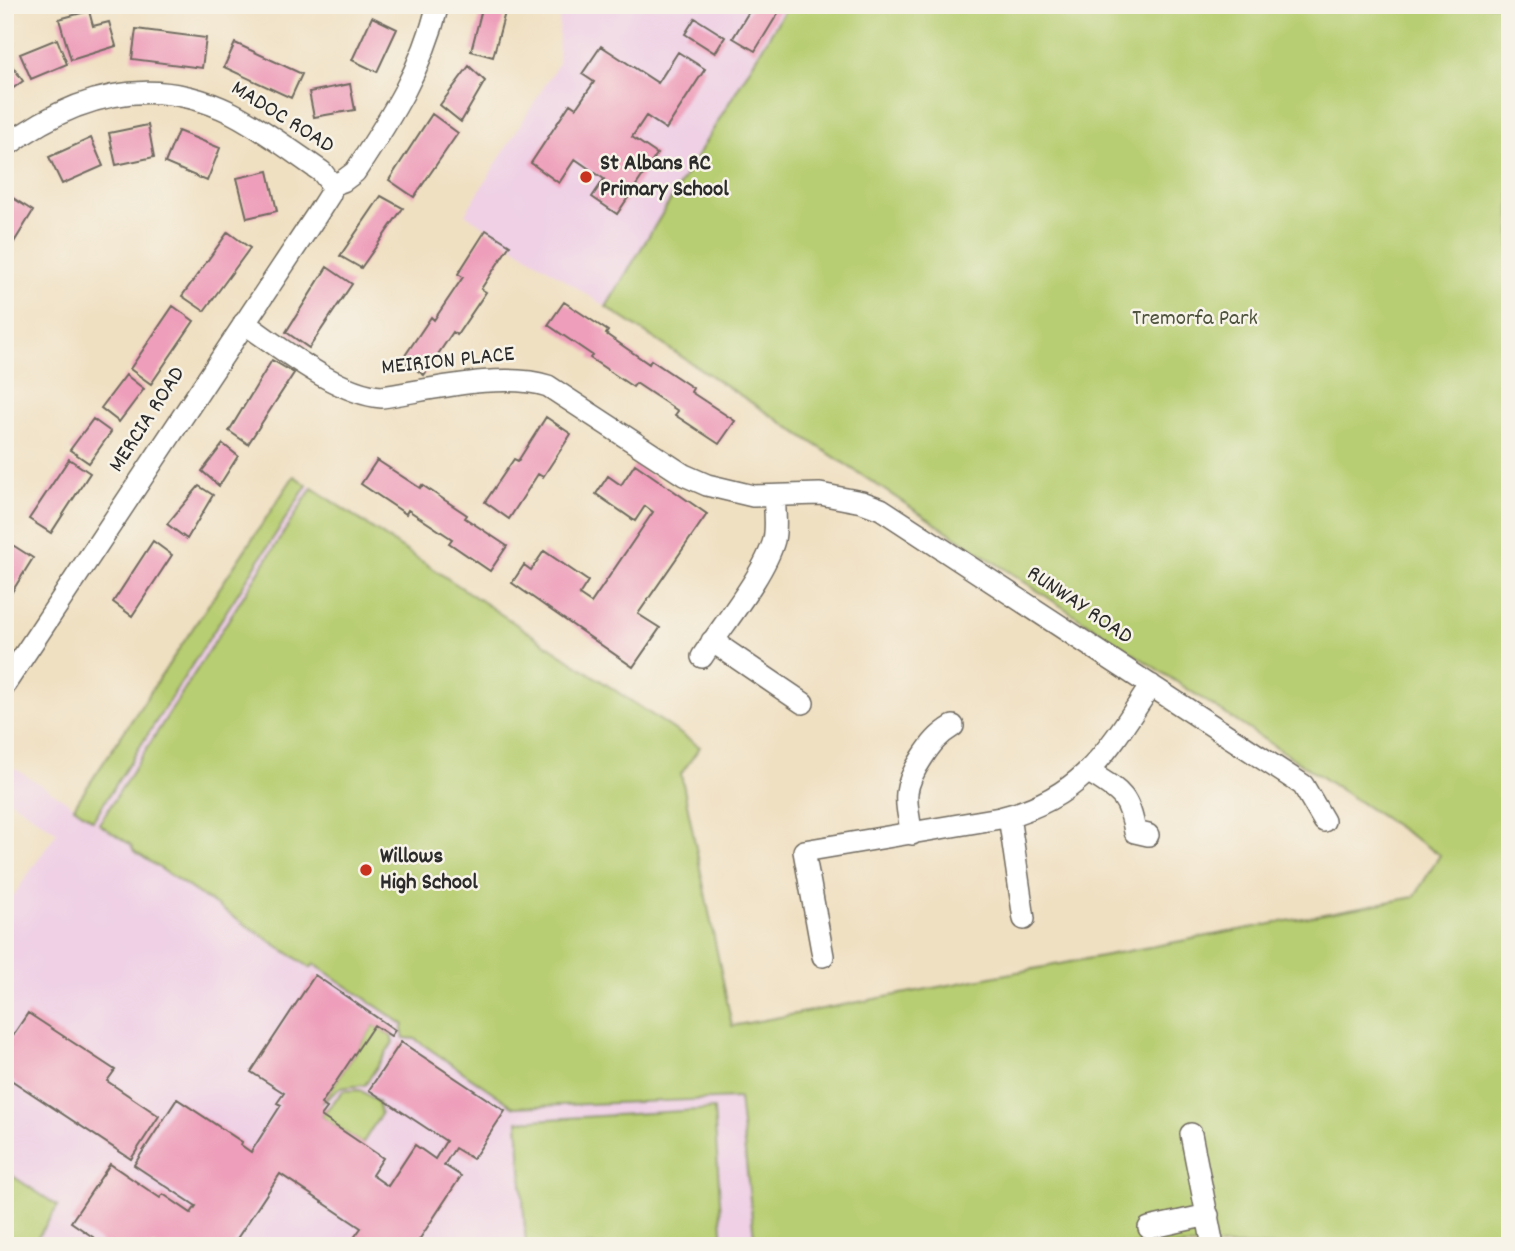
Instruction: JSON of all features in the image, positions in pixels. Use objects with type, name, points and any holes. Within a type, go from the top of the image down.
[{"type":"street","points":[[332,185],[344,181],[355,172],[397,106],[423,57],[438,5]]},
{"type":"street","name":"MADOC ROAD","points":[[5,147],[45,120],[71,107],[130,92],[156,91],[183,96],[234,114],[322,172],[332,185]]},
{"type":"street","name":"MERCIA ROAD","points":[[5,684],[323,205],[332,185]]},
{"type":"street","name":"MEIRION PLACE","points":[[244,323],[336,383],[352,392],[367,396],[382,397],[506,379],[541,383],[684,475],[726,491],[753,496],[774,496]]},
{"type":"street","name":"RUNWAY ROAD","points":[[774,496],[820,494],[881,509],[1303,785],[1325,821]]},
{"type":"street","points":[[774,496],[774,538],[768,558],[707,649],[803,703]]},
{"type":"street","points":[[823,956],[804,851],[1009,816],[1042,804],[1066,791],[1089,772],[1111,746],[1151,685]]},
{"type":"street","points":[[912,834],[906,793],[909,777],[937,736],[953,726]]},
{"type":"street","points":[[1089,772],[1127,799],[1135,832],[1148,835]]},
{"type":"street","points":[[1009,816],[1024,919]]},
{"type":"street","points":[[1191,1134],[1213,1246]]},
{"type":"street","points":[[1149,1228],[1208,1215]]},
{"type":"shaded area","name":"St Albans RC Primary School","points":[[560,5],[788,5],[606,307],[465,214],[558,64]]},
{"type":"shaded area","name":"Willows High School","points":[[294,476],[700,747],[681,774],[732,1026],[755,1246],[5,1246],[5,908],[57,832],[5,797],[5,762],[74,806]]},
{"type":"green space","name":"Tremorfa Park","points":[[788,5],[1510,5],[1510,1246],[755,1246],[739,1098],[514,1107],[415,1039],[404,1038],[404,1025],[314,964],[311,968],[134,851],[131,845],[99,824],[312,488],[700,747],[681,774],[732,1026],[1414,897],[1440,855],[606,307]]},
{"type":"green space","points":[[294,476],[307,485],[93,820],[74,807]]},
{"type":"green space","points":[[374,1025],[391,1036],[393,1042],[365,1085],[340,1088],[321,1104]]},
{"type":"green space","points":[[360,1090],[378,1102],[381,1114],[362,1144],[321,1116],[343,1091]]},
{"type":"green space","points":[[714,1109],[723,1246],[526,1246],[518,1121]]},
{"type":"green space","points":[[5,1171],[58,1206],[32,1246],[5,1246]]},
{"type":"building","points":[[483,5],[507,5],[493,57],[471,51]]},
{"type":"building","points":[[753,5],[783,5],[755,51],[733,38]]},
{"type":"building","points":[[89,11],[93,26],[109,22],[116,46],[71,60],[59,19]]},
{"type":"building","points":[[372,17],[397,29],[377,72],[352,60]]},
{"type":"building","points":[[695,18],[725,37],[715,53],[685,34]]},
{"type":"building","points":[[136,29],[206,38],[202,68],[132,59]]},
{"type":"building","points":[[57,39],[67,64],[31,79],[20,54]]},
{"type":"building","points":[[235,43],[302,74],[291,98],[224,67]]},
{"type":"building","points":[[601,46],[658,83],[678,52],[705,69],[666,129],[646,116],[632,137],[657,154],[617,214],[592,197],[604,179],[575,159],[559,183],[531,163],[570,104],[576,108],[594,82],[582,74]]},
{"type":"building","points":[[5,56],[23,81],[5,94]]},
{"type":"building","points":[[469,66],[485,81],[461,122],[440,105]]},
{"type":"building","points":[[350,84],[355,110],[314,117],[309,92]]},
{"type":"building","points":[[432,114],[458,133],[414,197],[389,180]]},
{"type":"building","points":[[148,125],[154,157],[116,165],[109,133]]},
{"type":"building","points":[[178,131],[220,148],[207,181],[165,163]]},
{"type":"building","points":[[91,138],[103,166],[62,184],[49,157]]},
{"type":"building","points":[[268,171],[277,211],[247,218],[237,178]]},
{"type":"building","points":[[10,196],[33,211],[11,247],[5,243],[5,203]]},
{"type":"building","points":[[381,196],[403,208],[361,268],[340,256]]},
{"type":"building","points":[[486,230],[510,245],[481,289],[486,292],[457,335],[453,332],[424,375],[402,360],[463,277],[458,274]]},
{"type":"building","points":[[228,232],[250,248],[204,311],[182,296]]},
{"type":"building","points":[[327,267],[352,284],[309,348],[286,332]]},
{"type":"building","points":[[564,302],[608,331],[606,334],[649,364],[651,360],[693,388],[691,392],[735,421],[719,444],[675,415],[678,411],[636,383],[633,387],[548,325]]},
{"type":"building","points":[[173,306],[194,321],[151,384],[130,369]]},
{"type":"building","points":[[272,360],[294,373],[248,444],[229,431]]},
{"type":"building","points":[[126,375],[144,389],[119,422],[101,408]]},
{"type":"building","points":[[546,417],[571,434],[543,477],[538,474],[509,519],[485,502],[514,459],[518,461]]},
{"type":"building","points":[[93,419],[111,432],[89,463],[70,450]]},
{"type":"building","points":[[223,444],[238,456],[219,486],[202,471]]},
{"type":"building","points":[[69,459],[90,473],[51,533],[29,519]]},
{"type":"building","points":[[377,460],[420,488],[422,485],[507,546],[490,571],[449,543],[452,539],[408,510],[406,514],[361,484]]},
{"type":"building","points":[[635,464],[707,514],[638,614],[660,628],[633,667],[512,583],[524,565],[531,570],[544,551],[588,581],[579,595],[591,603],[653,512],[645,506],[635,521],[596,494],[608,476],[621,485]]},
{"type":"building","points":[[199,486],[213,495],[187,539],[167,524]]},
{"type":"building","points":[[153,541],[172,555],[132,616],[113,602]]},
{"type":"building","points":[[11,544],[33,558],[5,603],[5,553]]},
{"type":"building","points":[[315,975],[395,1030],[391,1036],[374,1025],[321,1104],[327,1108],[321,1116],[383,1158],[372,1175],[388,1186],[415,1145],[435,1159],[446,1141],[369,1090],[401,1042],[505,1111],[473,1159],[455,1148],[444,1165],[461,1176],[415,1246],[348,1246],[361,1228],[280,1174],[232,1246],[138,1246],[134,1243],[132,1246],[106,1246],[71,1222],[110,1164],[160,1198],[163,1194],[191,1213],[196,1206],[134,1165],[177,1099],[242,1142],[241,1145],[251,1152],[281,1105],[277,1103],[284,1093],[251,1072]]},
{"type":"building","points":[[28,1013],[115,1070],[107,1081],[159,1116],[131,1159],[5,1076],[5,1047]]},
{"type":"place","name":"St Albans RC Primary School","points":[[586,177]]},
{"type":"place","name":"Willows High School","points":[[366,870]]}]
